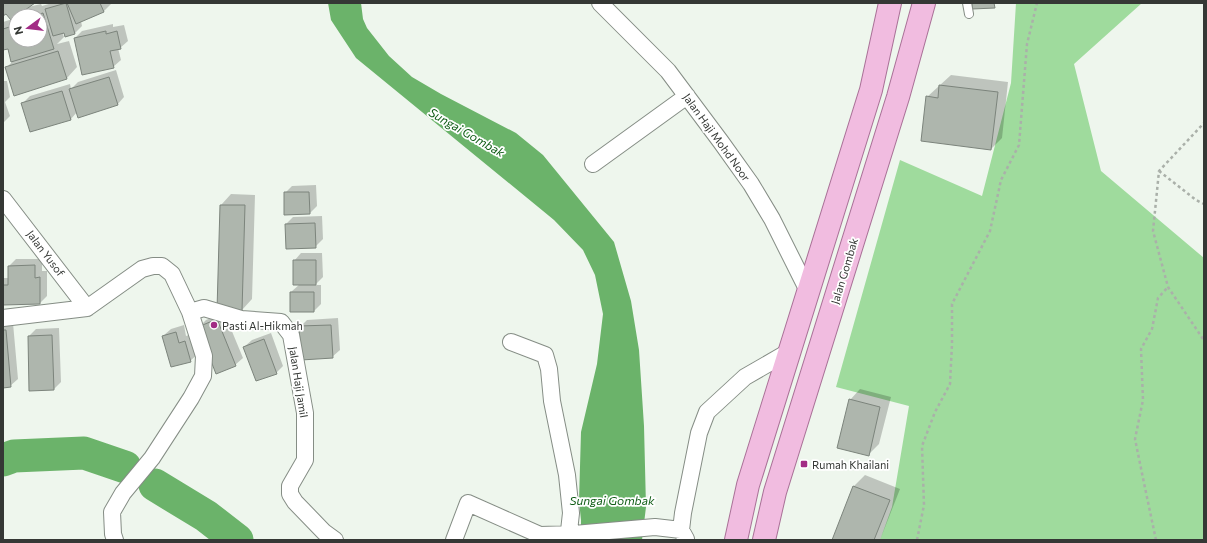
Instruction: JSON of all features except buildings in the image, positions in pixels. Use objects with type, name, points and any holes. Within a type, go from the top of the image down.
[{"type":"main road","points":[[736,540],[748,485],[871,90],[890,3]]},
{"type":"main road","name":"Jalan Gombak","points":[[764,540],[775,492],[896,104],[924,3]]},
{"type":"street","name":"Jalan Haji Mohd Noor","points":[[600,3],[616,9],[668,71],[721,142],[751,184],[772,219],[808,291]]},
{"type":"street","points":[[592,164],[687,96]]},
{"type":"street","name":"Jalan Yusof","points":[[3,199],[87,308]]},
{"type":"street","points":[[3,318],[87,308],[142,269],[153,266],[162,266],[172,274],[190,312],[204,356],[203,376],[191,398],[152,458],[123,493],[112,512],[113,534],[115,540]]},
{"type":"street","name":"Jalan Haji Jamil","points":[[190,312],[204,308],[241,319],[281,322],[291,335],[305,413],[305,460],[290,486],[290,494],[295,502],[324,532],[335,540]]},
{"type":"street","points":[[511,342],[545,355],[549,369],[552,401],[567,475],[571,512],[570,536]]},
{"type":"street","points":[[454,540],[468,503],[540,535],[570,536],[655,527],[684,535],[683,513],[699,433],[707,412],[745,377],[790,351]]},
{"type":"lane","points":[[967,3],[968,14]]},
{"type":"path","points":[[917,540],[924,505],[922,446],[935,412],[950,384],[952,304],[990,231],[1002,180],[1019,145],[1027,44],[1038,3]]},
{"type":"path","points":[[1203,339],[1168,287],[1153,231],[1159,171],[1204,123]]},
{"type":"path","points":[[1159,171],[1196,200],[1204,204]]},
{"type":"path","points":[[1156,540],[1135,439],[1143,400],[1141,349],[1152,329],[1158,298],[1168,287]]},
{"type":"shaded area","points":[[1016,3],[1142,3],[1074,64],[1101,171],[1204,258],[1204,540],[880,540],[892,507],[909,406],[836,387],[900,160],[982,196],[1011,83]]},
{"type":"water","name":"Sungai Gombak","points":[[328,3],[361,3],[363,19],[367,28],[389,56],[412,77],[441,94],[516,133],[543,155],[614,242],[631,301],[639,350],[644,426],[646,507],[642,540],[581,540],[579,501],[581,432],[597,364],[603,314],[595,275],[583,250],[554,220],[356,58],[331,20]]},
{"type":"waterway","points":[[3,460],[14,456],[84,453],[125,467]]},
{"type":"waterway","points":[[155,485],[206,516],[237,540]]},
{"type":"place","name":"Pasti Al-Hikmah","points":[[214,325]]},
{"type":"place","name":"Rumah Khailani","points":[[804,464]]}]
